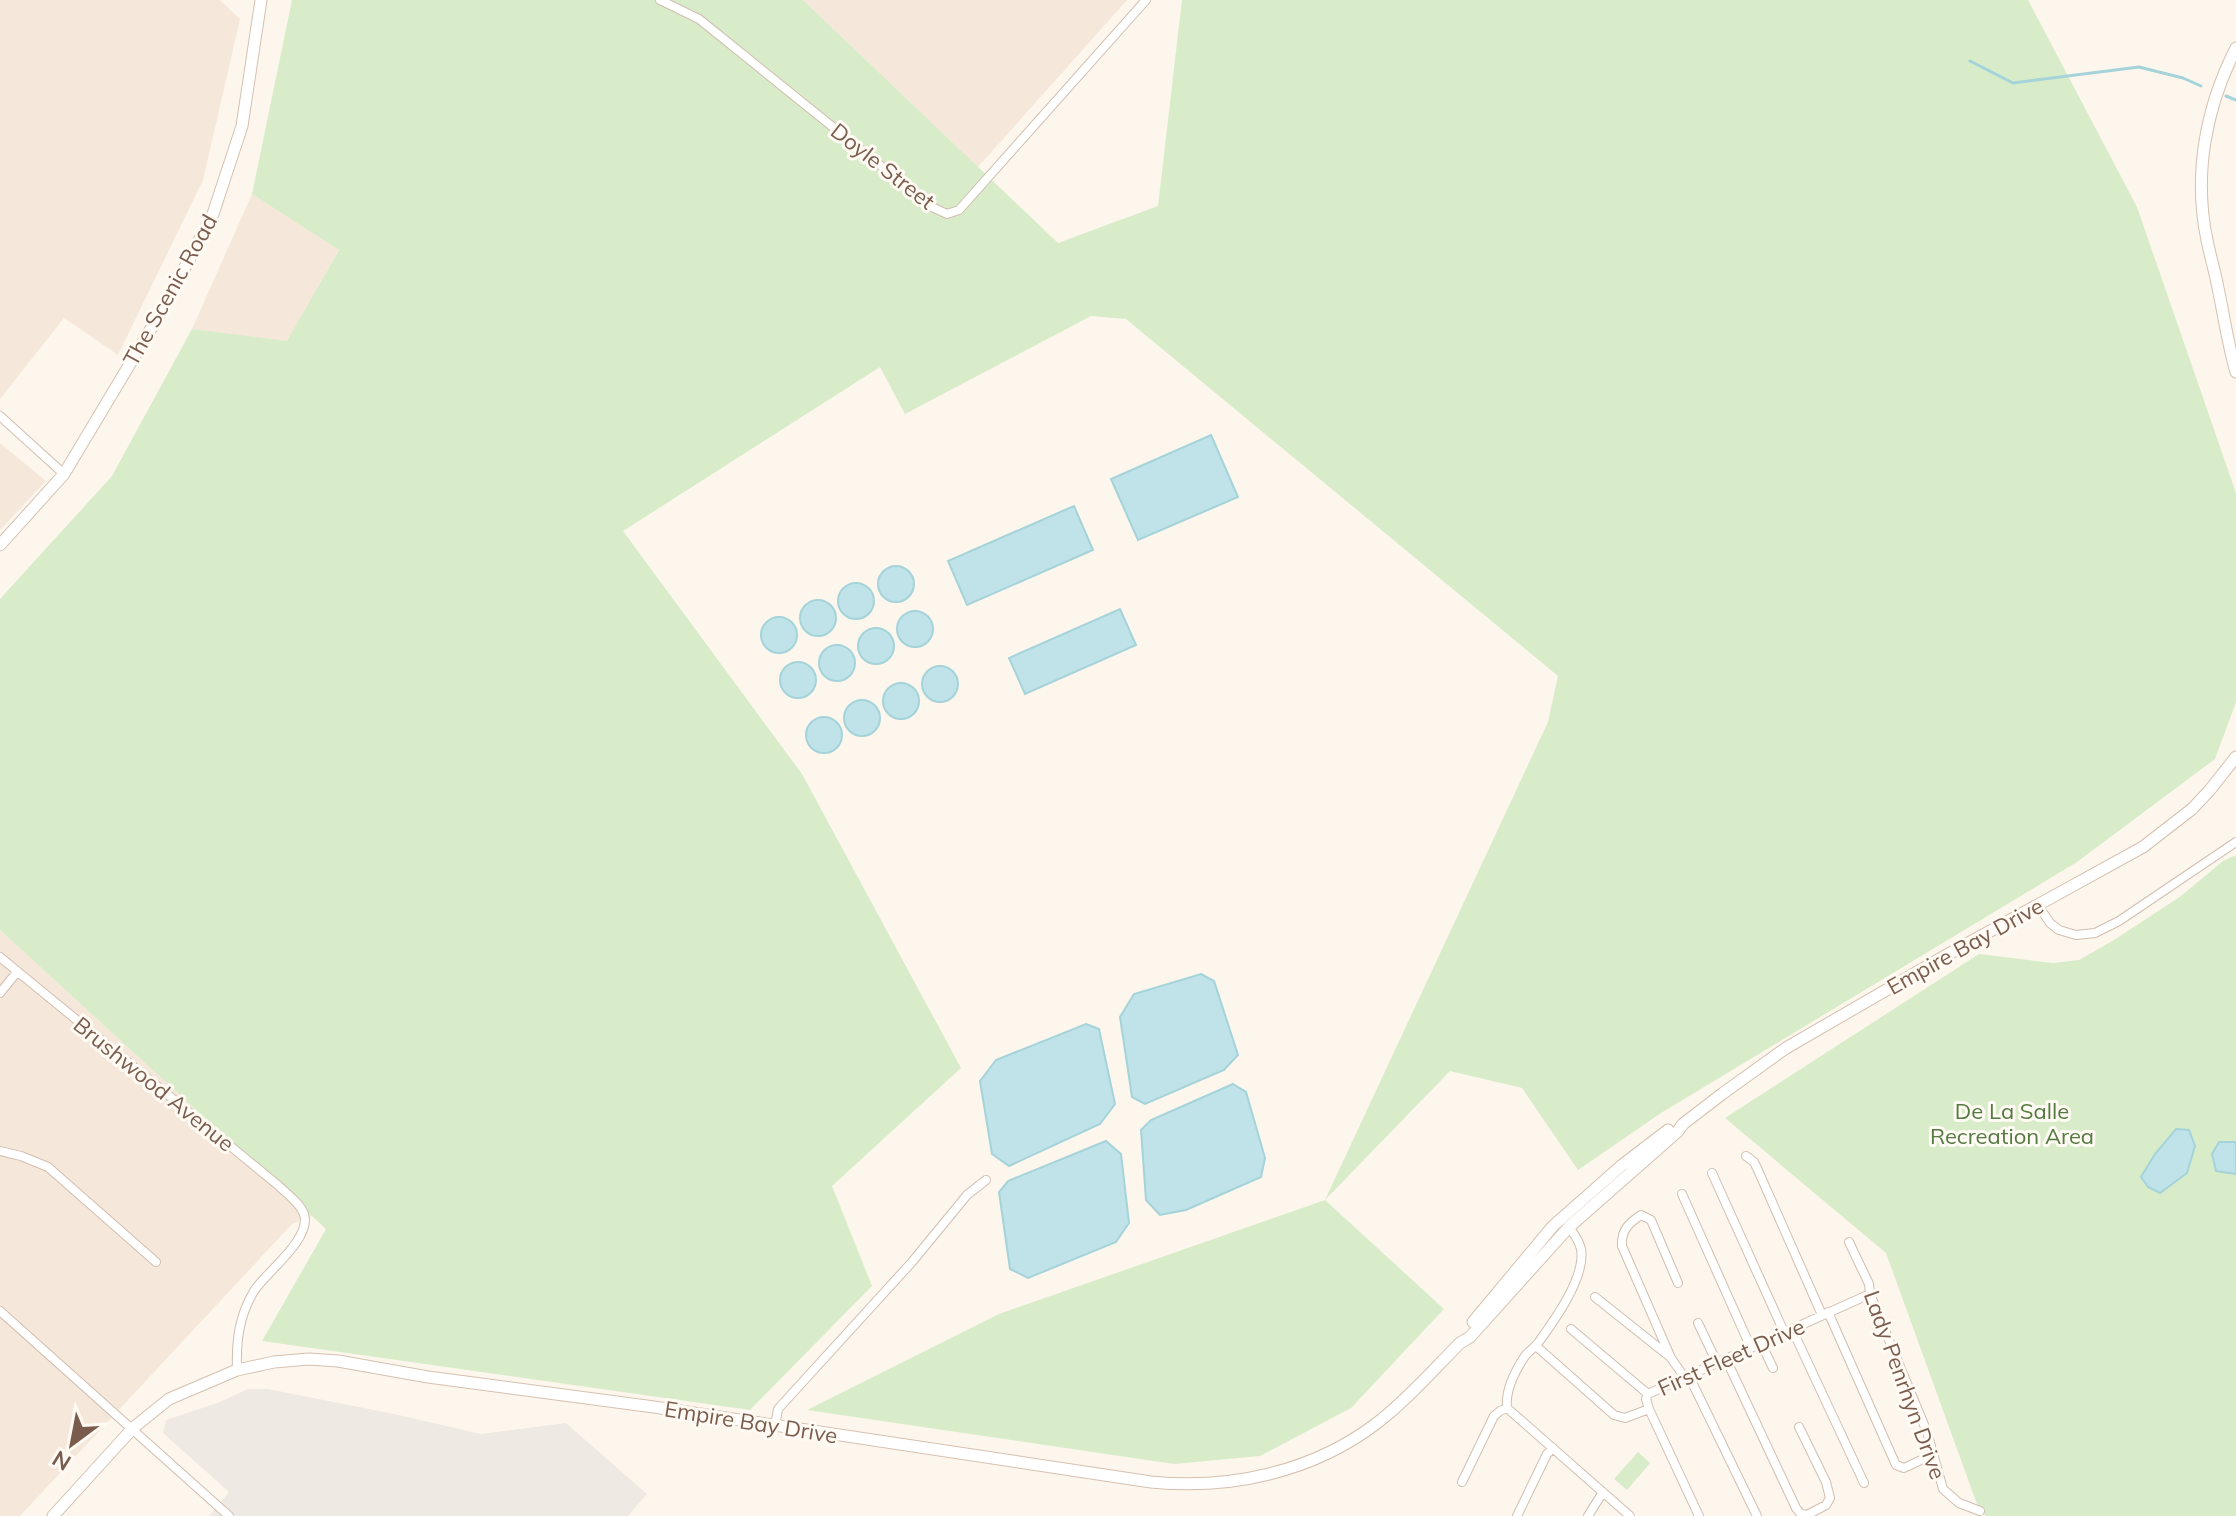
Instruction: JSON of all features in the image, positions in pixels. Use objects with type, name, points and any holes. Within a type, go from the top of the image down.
[{"type":"main road","name":"The Scenic Road","points":[[0,545],[64,474],[164,307],[213,214],[242,126],[261,0]]},
{"type":"main road","points":[[2236,48],[2225,69],[2209,116],[2204,139],[2203,199],[2207,239],[2236,372]]},
{"type":"main road","name":"Empire Bay Drive","points":[[53,1516],[133,1428],[169,1399],[237,1370],[290,1359],[338,1361],[428,1377],[1151,1482],[1192,1484],[1233,1481],[1298,1466],[1357,1437],[1393,1410],[1460,1343],[1470,1337],[1569,1227],[1683,1124],[1786,1048],[1945,956],[2123,860],[2160,836],[2209,791],[2236,757]]},
{"type":"main road","name":"Empire Bay Drive","points":[[1460,1343],[1553,1226],[1592,1190],[1663,1134],[1683,1124]]},
{"type":"main road","points":[[1529,1253],[1538,1249],[1553,1233],[1569,1227],[1571,1218],[1587,1201],[1592,1190]]},
{"type":"street","name":"Doyle Street","points":[[660,0],[699,19],[932,207],[947,214],[959,210],[1146,0]]},
{"type":"street","points":[[0,416],[64,474]]},
{"type":"street","points":[[2038,905],[2059,930],[2076,935],[2095,933],[2119,921],[2236,842]]},
{"type":"street","name":"Brushwood Avenue","points":[[0,957],[298,1204],[304,1215],[300,1237],[255,1290],[243,1315],[236,1341],[237,1370]]},
{"type":"street","points":[[0,993],[17,972]]},
{"type":"street","points":[[0,1151],[48,1167],[156,1262]]},
{"type":"street","points":[[1746,1156],[1757,1168],[1896,1465],[1904,1468],[1934,1454]]},
{"type":"street","points":[[1712,1173],[1864,1483]]},
{"type":"street","points":[[775,1426],[778,1409],[912,1262],[967,1195],[986,1180]]},
{"type":"street","points":[[1682,1194],[1751,1348]]},
{"type":"street","points":[[1671,1358],[1622,1246],[1625,1229],[1641,1215],[1651,1220],[1678,1283]]},
{"type":"street","points":[[1569,1227],[1581,1249],[1577,1276],[1536,1346],[1526,1354],[1506,1396],[1507,1408],[1630,1516]]},
{"type":"street","name":"Lady Penrhyn Drive","points":[[1849,1242],[1869,1284],[1870,1294],[1927,1432],[1940,1484],[1959,1503],[1980,1511]]},
{"type":"street","name":"First Fleet Drive","points":[[1536,1346],[1614,1415],[1625,1418],[1649,1409],[1648,1394],[1870,1294]]},
{"type":"street","points":[[1595,1297],[1671,1358],[1687,1377],[1757,1516]]},
{"type":"street","points":[[2,1317],[133,1428],[229,1516]]},
{"type":"street","points":[[1698,1323],[1722,1361],[1796,1508],[1804,1515],[1826,1505],[1830,1498],[1826,1482],[1799,1427]]},
{"type":"street","points":[[1571,1329],[1648,1394]]},
{"type":"street","points":[[1761,1343],[1773,1368]]},
{"type":"street","points":[[1462,1482],[1494,1416],[1507,1408]]},
{"type":"street","points":[[1649,1409],[1699,1516]]},
{"type":"street","points":[[1517,1516],[1547,1454],[1553,1448]]},
{"type":"street","points":[[1588,1516],[1603,1492]]},
{"type":"shaded area","points":[[0,0],[220,0],[240,19],[203,180],[118,355],[64,318],[0,399]]},
{"type":"shaded area","points":[[803,0],[1127,0],[978,167]]},
{"type":"shaded area","points":[[252,194],[339,249],[288,342],[192,329]]},
{"type":"shaded area","points":[[0,443],[46,481],[0,530]]},
{"type":"shaded area","points":[[0,930],[312,1216],[292,1224],[20,1516],[0,1516]]},
{"type":"shaded area","points":[[248,1389],[268,1389],[481,1434],[566,1423],[647,1494],[628,1516],[209,1516],[229,1492],[163,1433],[166,1420]]},
{"type":"green space","points":[[292,0],[803,0],[1058,243],[1158,206],[1182,0],[2028,0],[2137,207],[2236,493],[2236,702],[2215,759],[2077,862],[1661,1113],[1578,1170],[1522,1088],[1450,1071],[1325,1200],[1548,722],[1558,676],[1126,319],[1091,316],[905,414],[880,367],[623,531],[802,774],[961,1068],[832,1186],[872,1286],[750,1410],[262,1341],[326,1229],[0,930],[0,599],[112,476],[192,329],[287,341],[339,250],[252,194]]},
{"type":"green space","name":"De La Salle Recreation Area","points":[[2236,855],[2236,1516],[1986,1516],[1978,1507],[1886,1253],[1725,1118],[1979,954],[2053,963],[2079,960],[2181,896],[2223,861]]},
{"type":"green space","points":[[1325,1200],[1444,1309],[1351,1408],[1260,1456],[1174,1464],[807,1410],[999,1314]]},
{"type":"green space","points":[[1638,1452],[1650,1463],[1627,1490],[1614,1479]]},
{"type":"water","points":[[1211,435],[1238,497],[1138,540],[1111,479]]},
{"type":"water","points":[[1074,506],[1093,550],[967,605],[948,561]]},
{"type":"water","points":[[896,566],[909,571],[914,584],[909,597],[896,602],[883,597],[878,584],[883,571]]},
{"type":"water","points":[[856,583],[869,588],[874,601],[869,614],[856,619],[843,614],[838,601],[843,588]]},
{"type":"water","points":[[818,600],[831,605],[836,618],[831,631],[818,636],[805,631],[800,618],[805,605]]},
{"type":"water","points":[[1120,609],[1136,645],[1025,694],[1009,658]]},
{"type":"water","points":[[915,611],[928,616],[933,629],[928,642],[915,647],[902,642],[897,629],[902,616]]},
{"type":"water","points":[[779,617],[792,622],[797,635],[792,648],[779,653],[766,648],[761,635],[766,622]]},
{"type":"water","points":[[876,628],[889,633],[894,646],[889,659],[876,664],[863,659],[858,646],[863,633]]},
{"type":"water","points":[[837,645],[850,650],[855,663],[850,676],[837,681],[824,676],[819,663],[824,650]]},
{"type":"water","points":[[798,662],[811,667],[816,680],[811,693],[798,698],[785,693],[780,680],[785,667]]},
{"type":"water","points":[[940,666],[953,671],[958,684],[953,697],[940,702],[927,697],[922,684],[927,671]]},
{"type":"water","points":[[901,683],[914,688],[919,701],[914,714],[901,719],[888,714],[883,701],[888,688]]},
{"type":"water","points":[[862,700],[875,705],[880,718],[875,731],[862,736],[849,731],[844,718],[849,705]]},
{"type":"water","points":[[824,717],[837,722],[842,735],[837,748],[824,753],[811,748],[806,735],[811,722]]},
{"type":"water","points":[[1201,974],[1214,981],[1238,1055],[1224,1070],[1145,1104],[1132,1097],[1120,1017],[1134,994]]},
{"type":"water","points":[[1086,1024],[1099,1029],[1115,1104],[1100,1124],[1009,1166],[992,1154],[980,1081],[996,1060]]},
{"type":"water","points":[[1233,1084],[1246,1092],[1265,1158],[1261,1177],[1186,1210],[1160,1215],[1146,1200],[1141,1130],[1151,1120]]},
{"type":"water","points":[[2176,1129],[2189,1130],[2195,1146],[2187,1173],[2160,1193],[2148,1187],[2141,1177]]},
{"type":"water","points":[[1106,1141],[1121,1154],[1129,1223],[1116,1242],[1028,1278],[1010,1269],[999,1192],[1008,1181]]},
{"type":"water","points":[[2219,1142],[2236,1142],[2236,1174],[2216,1171],[2212,1154]]},
{"type":"waterway","points":[[1970,61],[2013,83],[2139,67],[2201,86]]},
{"type":"waterway","points":[[2226,96],[2236,100]]}]
